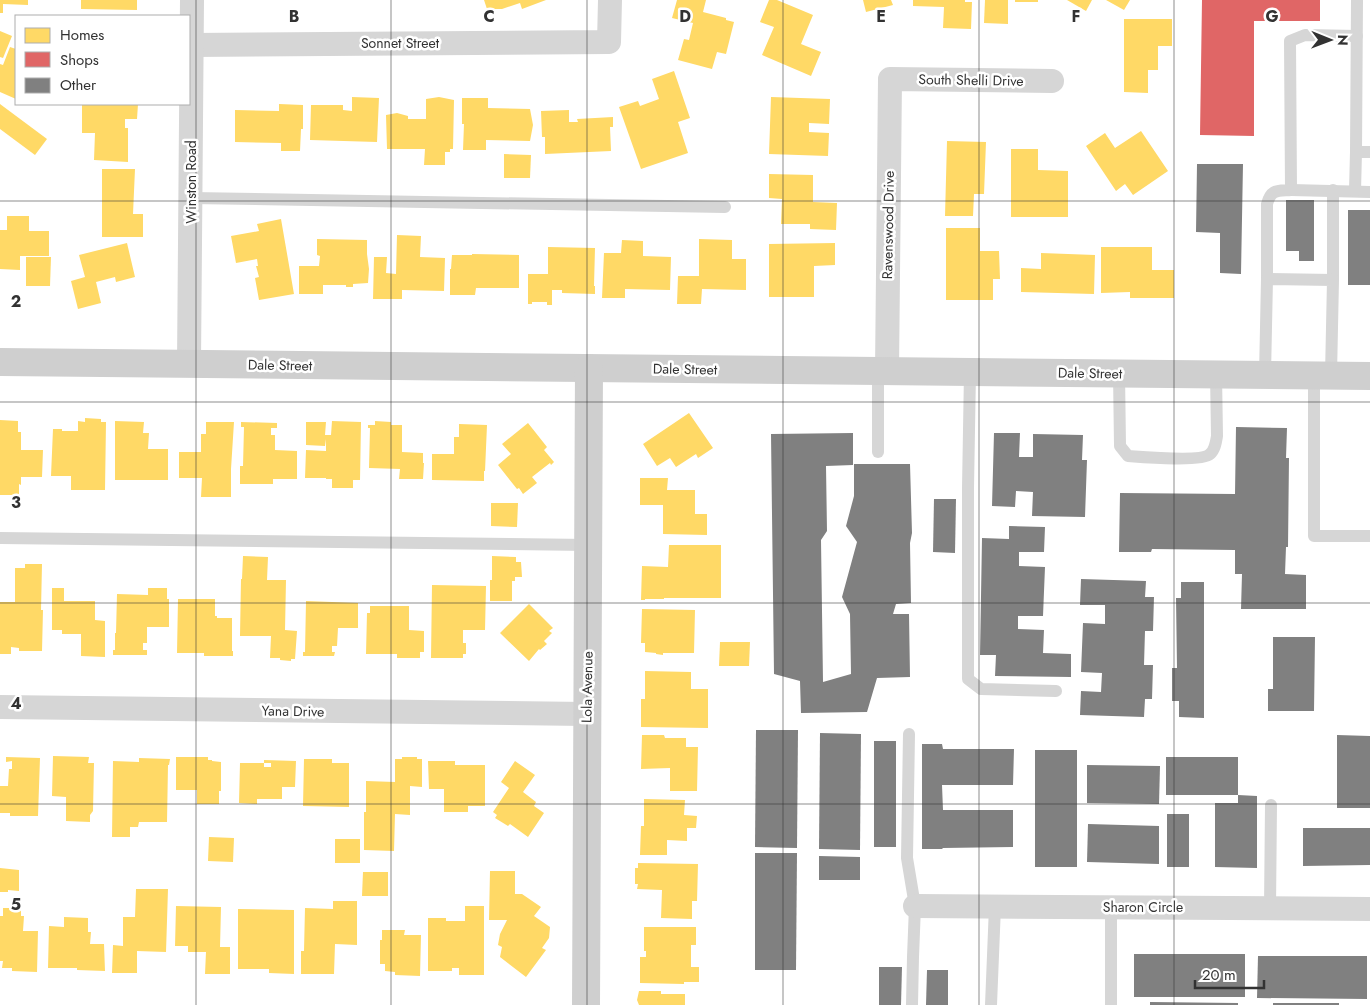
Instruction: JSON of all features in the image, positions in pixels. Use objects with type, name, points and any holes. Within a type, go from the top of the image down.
[{"type":"street","name":"Winston Road","points":[[190,364],[192,0]]},
{"type":"street","name":"Sonnet Street","points":[[192,45],[609,42],[610,0]]},
{"type":"street","name":"South Shelli Drive","points":[[890,79],[1052,81]]},
{"type":"street","name":"Ravenswood Drive","points":[[882,371],[890,79]]},
{"type":"street","name":"Dale Street","points":[[0,362],[1370,376]]},
{"type":"street","name":"Lola Avenue","points":[[586,1005],[589,368]]},
{"type":"street","name":"Yana Drive","points":[[0,707],[586,714]]},
{"type":"street","name":"Sharon Circle","points":[[915,906],[1370,909]]},
{"type":"lane","points":[[1355,191],[1357,0]]},
{"type":"lane","points":[[1291,190],[1290,41],[1305,35],[1357,36]]},
{"type":"lane","points":[[1356,152],[1370,152]]},
{"type":"lane","points":[[1265,375],[1267,204],[1269,196],[1275,191],[1291,190],[1370,192]]},
{"type":"lane","points":[[1333,190],[1333,280],[1322,375],[1314,536],[1370,536]]},
{"type":"lane","points":[[191,198],[724,207]]},
{"type":"lane","points":[[1267,279],[1333,280]]},
{"type":"lane","points":[[878,452],[882,371]]},
{"type":"lane","points":[[970,372],[967,564],[968,679],[981,689],[1056,691]]},
{"type":"lane","points":[[1118,373],[1120,446],[1128,456],[1194,458],[1207,456],[1212,453],[1215,445],[1217,436],[1216,374]]},
{"type":"lane","points":[[0,538],[588,545]]},
{"type":"lane","points":[[909,734],[907,858],[915,906],[912,1005]]},
{"type":"lane","points":[[1270,908],[1271,805]]},
{"type":"lane","points":[[991,1005],[995,906]]},
{"type":"lane","points":[[1110,1005],[1111,907]]},
{"type":"building: Homes","points":[[0,0],[28,0],[28,5],[3,4],[3,13],[0,13]]},
{"type":"building: Homes","points":[[81,0],[137,0],[137,10],[81,9]]},
{"type":"building: Homes","points":[[484,0],[546,0],[522,9],[520,3],[502,9],[487,9]]},
{"type":"building: Homes","points":[[677,0],[706,0],[703,12],[734,22],[726,54],[717,52],[712,69],[678,60],[684,39],[689,40],[693,23],[672,18]]},
{"type":"building: Homes","points":[[769,0],[777,0],[813,15],[801,44],[821,52],[811,76],[762,55],[774,27],[760,22]]},
{"type":"building: Homes","points":[[863,0],[891,0],[893,5],[866,12]]},
{"type":"building: Homes","points":[[913,0],[965,0],[965,2],[972,2],[971,29],[943,28],[944,7],[913,6]]},
{"type":"building: Homes","points":[[985,0],[1008,0],[1008,24],[984,23]]},
{"type":"building: Homes","points":[[1015,0],[1038,0],[1038,2],[1015,2]]},
{"type":"building: Homes","points":[[1067,0],[1092,0],[1086,11]]},
{"type":"building: Homes","points":[[1106,0],[1130,0],[1124,10]]},
{"type":"building: Homes","points":[[1124,19],[1172,19],[1172,46],[1158,46],[1158,70],[1148,70],[1148,93],[1124,92]]},
{"type":"building: Homes","points":[[0,31],[12,36],[3,58],[0,57]]},
{"type":"building: Homes","points":[[10,47],[15,49],[15,99],[0,92],[0,64],[3,65]]},
{"type":"building: Homes","points":[[674,71],[690,118],[678,122],[688,153],[641,169],[619,107],[638,101],[640,106],[659,99],[652,79]]},
{"type":"building: Homes","points":[[352,97],[379,98],[377,142],[310,140],[311,105],[343,105],[343,110],[352,111]]},
{"type":"building: Homes","points":[[439,97],[454,100],[453,149],[450,149],[450,152],[445,152],[445,165],[424,165],[425,149],[387,149],[386,115],[397,113],[408,116],[408,119],[426,119],[426,99]]},
{"type":"building: Homes","points":[[771,97],[830,99],[829,124],[809,123],[809,132],[829,133],[828,156],[769,154]]},
{"type":"building: Homes","points":[[462,98],[488,98],[488,108],[530,109],[533,125],[530,141],[486,140],[486,150],[463,150]]},
{"type":"building: Homes","points":[[0,104],[47,139],[35,155],[0,129]]},
{"type":"building: Homes","points":[[279,104],[303,105],[303,129],[301,129],[300,151],[281,151],[281,143],[235,142],[235,110],[279,111]]},
{"type":"building: Homes","points":[[82,105],[138,105],[137,119],[125,119],[125,128],[128,128],[128,162],[94,160],[95,133],[82,133]]},
{"type":"building: Homes","points":[[569,110],[569,122],[578,122],[577,119],[613,117],[613,127],[610,127],[611,151],[545,154],[545,137],[542,137],[541,111]]},
{"type":"building: Homes","points":[[1141,131],[1168,171],[1133,195],[1125,184],[1116,191],[1086,146],[1105,133],[1115,148]]},
{"type":"building: Homes","points":[[947,141],[986,142],[984,194],[974,194],[973,216],[945,216]]},
{"type":"building: Homes","points":[[1011,149],[1038,149],[1038,170],[1068,171],[1068,217],[1011,217]]},
{"type":"building: Homes","points":[[504,154],[531,155],[530,178],[504,178]]},
{"type":"building: Homes","points":[[102,169],[135,169],[133,214],[143,214],[143,237],[102,237]]},
{"type":"building: Homes","points":[[769,174],[813,175],[813,202],[837,203],[836,230],[810,229],[810,224],[781,224],[782,199],[769,198]]},
{"type":"building: Homes","points":[[7,216],[29,216],[29,231],[49,231],[49,256],[20,256],[20,270],[0,269],[0,230],[7,230]]},
{"type":"building: Homes","points":[[281,219],[294,294],[259,300],[255,278],[259,277],[256,266],[258,266],[257,259],[236,263],[231,236],[259,231],[257,224]]},
{"type":"building: Homes","points":[[946,228],[980,228],[980,251],[999,251],[1000,279],[993,279],[993,300],[946,300]]},
{"type":"building: Homes","points":[[397,235],[421,236],[420,257],[445,258],[444,291],[402,290],[402,299],[373,299],[374,257],[387,257],[386,273],[396,274]]},
{"type":"building: Homes","points":[[317,239],[367,240],[368,283],[353,284],[353,287],[346,287],[346,285],[323,285],[323,294],[299,294],[299,266],[319,266],[320,256],[317,255]]},
{"type":"building: Homes","points":[[699,239],[732,240],[732,259],[746,259],[746,290],[702,289],[701,304],[677,304],[678,276],[699,276]]},
{"type":"building: Homes","points":[[622,240],[643,241],[643,256],[671,257],[670,290],[625,289],[625,298],[602,298],[604,253],[621,253]]},
{"type":"building: Homes","points":[[127,243],[135,277],[116,282],[115,277],[96,282],[101,303],[78,309],[71,281],[85,277],[79,255]]},
{"type":"building: Homes","points":[[835,243],[835,265],[814,266],[814,297],[769,297],[769,244]]},
{"type":"building: Homes","points":[[548,247],[595,248],[595,294],[562,293],[562,290],[552,290],[552,305],[547,305],[547,302],[532,302],[532,304],[528,304],[528,274],[548,274]]},
{"type":"building: Homes","points":[[1101,247],[1152,247],[1152,270],[1174,270],[1174,298],[1130,298],[1130,292],[1101,293]]},
{"type":"building: Homes","points":[[1041,253],[1095,255],[1094,294],[1021,292],[1021,268],[1041,269]]},
{"type":"building: Homes","points":[[452,255],[519,255],[519,288],[476,288],[475,295],[450,295]]},
{"type":"building: Homes","points":[[26,257],[51,257],[50,286],[26,286]]},
{"type":"building: Homes","points":[[689,413],[713,448],[698,458],[696,454],[676,467],[670,458],[657,466],[643,444]]},
{"type":"building: Homes","points":[[85,418],[101,419],[101,422],[106,422],[105,490],[71,490],[71,476],[51,476],[53,429],[78,431],[78,421],[85,422]]},
{"type":"building: Homes","points":[[0,420],[18,421],[18,432],[21,432],[21,450],[43,450],[42,477],[21,477],[19,495],[0,495]]},
{"type":"building: Homes","points":[[115,421],[144,422],[143,433],[149,433],[148,449],[168,449],[168,480],[115,480]]},
{"type":"building: Homes","points":[[332,421],[361,422],[360,480],[353,480],[353,488],[332,488],[332,479],[305,478],[306,450],[326,451],[326,439],[325,446],[306,445],[306,422],[326,422],[325,435],[331,435]]},
{"type":"building: Homes","points":[[375,421],[391,422],[391,425],[402,425],[402,452],[423,453],[423,479],[399,479],[400,469],[369,468],[370,428],[368,428],[368,425],[375,425]]},
{"type":"building: Homes","points":[[206,422],[234,422],[231,497],[201,497],[202,478],[179,478],[179,452],[201,452],[201,434],[206,434]]},
{"type":"building: Homes","points":[[241,422],[277,423],[277,428],[271,428],[271,435],[275,435],[275,450],[297,451],[297,479],[273,479],[273,484],[240,484],[240,466],[243,466],[244,427],[241,427]]},
{"type":"building: Homes","points":[[528,423],[547,447],[544,450],[554,462],[532,477],[537,483],[523,494],[498,465],[511,454],[502,444]]},
{"type":"building: Homes","points":[[459,424],[487,425],[484,481],[432,480],[432,454],[454,454],[454,437],[459,437]]},
{"type":"building: Homes","points":[[640,478],[668,478],[667,490],[695,490],[695,514],[707,514],[707,535],[663,534],[663,505],[640,505]]},
{"type":"building: Homes","points":[[491,503],[518,503],[517,527],[491,526]]},
{"type":"building: Homes","points":[[669,545],[721,545],[721,598],[641,600],[642,566],[668,567]]},
{"type":"building: Homes","points":[[243,556],[268,557],[267,580],[286,580],[285,630],[297,631],[295,659],[291,659],[291,661],[270,658],[271,636],[240,636]]},
{"type":"building: Homes","points":[[492,556],[516,557],[516,562],[521,562],[522,577],[515,577],[515,581],[512,581],[512,601],[490,601]]},
{"type":"building: Homes","points":[[25,564],[42,564],[42,651],[19,651],[19,648],[11,647],[11,654],[0,654],[0,602],[15,602],[15,568],[25,568]]},
{"type":"building: Homes","points":[[432,585],[486,586],[485,630],[463,630],[463,643],[466,643],[466,654],[463,654],[463,658],[431,658]]},
{"type":"building: Homes","points":[[52,588],[64,588],[64,601],[95,601],[95,620],[105,621],[105,657],[81,656],[81,634],[62,634],[62,630],[52,630]]},
{"type":"building: Homes","points":[[148,588],[167,588],[169,627],[147,627],[147,643],[143,643],[143,650],[147,650],[147,655],[113,655],[113,650],[115,650],[117,594],[148,595]]},
{"type":"building: Homes","points":[[178,599],[215,599],[215,616],[217,618],[232,618],[233,656],[204,656],[204,653],[177,653]]},
{"type":"building: Homes","points":[[306,601],[358,603],[358,628],[338,628],[337,646],[332,646],[332,652],[335,652],[334,656],[303,656],[303,652],[305,652]]},
{"type":"building: Homes","points":[[529,604],[553,628],[549,631],[552,633],[544,641],[547,644],[539,649],[529,661],[500,633]]},
{"type":"building: Homes","points":[[370,606],[409,606],[409,630],[424,631],[424,652],[420,652],[420,658],[397,658],[397,654],[366,654],[367,613],[370,613]]},
{"type":"building: Homes","points":[[642,609],[695,610],[694,653],[663,653],[663,655],[645,652],[645,643],[641,643]]},
{"type":"building: Homes","points":[[720,642],[750,642],[749,666],[719,666]]},
{"type":"building: Homes","points":[[645,671],[691,672],[691,689],[708,689],[708,728],[641,727],[641,699],[645,699]]},
{"type":"building: Homes","points":[[642,735],[686,738],[686,747],[698,747],[697,791],[670,791],[670,768],[641,769]]},
{"type":"building: Homes","points":[[53,756],[89,757],[88,763],[94,763],[93,811],[90,815],[90,822],[66,821],[66,797],[52,796]]},
{"type":"building: Homes","points":[[6,757],[40,758],[38,816],[10,816],[10,813],[0,813],[0,786],[8,786],[9,769],[12,769],[12,761],[6,762]]},
{"type":"building: Homes","points":[[176,757],[208,757],[208,760],[221,762],[219,804],[197,804],[197,790],[176,790]]},
{"type":"building: Homes","points":[[402,757],[422,759],[422,787],[410,786],[410,815],[395,814],[394,851],[364,850],[366,781],[395,782],[395,759],[402,759]]},
{"type":"building: Homes","points":[[139,758],[170,759],[168,765],[167,822],[139,822],[138,827],[130,827],[130,837],[112,837],[113,761],[139,762]]},
{"type":"building: Homes","points":[[304,759],[332,759],[332,763],[349,763],[349,807],[303,806]]},
{"type":"building: Homes","points":[[264,760],[296,761],[295,787],[282,787],[282,799],[257,799],[257,804],[239,803],[240,763],[264,763]],"holes":[[[264,763],[271,763],[271,767],[264,767]]]},
{"type":"building: Homes","points":[[428,761],[455,761],[455,765],[485,765],[485,806],[468,806],[468,812],[444,812],[444,789],[429,789]]},
{"type":"building: Homes","points":[[515,761],[535,775],[523,792],[536,802],[534,806],[544,813],[528,837],[510,824],[508,826],[495,818],[497,815],[493,812],[509,788],[501,782]]},
{"type":"building: Homes","points":[[644,799],[685,800],[684,815],[697,816],[696,828],[687,828],[687,841],[667,840],[667,855],[640,855],[641,826],[644,826]]},
{"type":"building: Homes","points":[[209,837],[234,838],[233,862],[208,861]]},
{"type":"building: Homes","points":[[335,839],[360,839],[360,863],[335,863]]},
{"type":"building: Homes","points":[[638,863],[698,864],[697,901],[692,901],[692,919],[661,918],[662,890],[637,889],[638,884],[635,884],[635,868],[638,868]]},
{"type":"building: Homes","points":[[0,868],[19,870],[19,891],[8,890],[8,892],[0,892]]},
{"type":"building: Homes","points":[[490,871],[515,871],[515,894],[522,894],[541,907],[534,916],[550,927],[549,938],[542,948],[546,950],[526,977],[500,957],[502,947],[498,945],[500,934],[507,920],[489,920]]},
{"type":"building: Homes","points":[[363,872],[388,872],[388,896],[362,896]]},
{"type":"building: Homes","points":[[136,889],[168,889],[166,952],[137,951],[137,973],[112,973],[113,945],[123,946],[123,917],[135,917]]},
{"type":"building: Homes","points":[[333,901],[357,901],[357,945],[335,944],[334,974],[301,974],[301,951],[304,951],[305,908],[333,909]]},
{"type":"building: Homes","points":[[176,906],[221,907],[220,947],[230,947],[230,974],[205,974],[206,952],[188,952],[188,946],[175,946]]},
{"type":"building: Homes","points":[[465,906],[484,906],[484,975],[459,975],[459,968],[452,968],[452,971],[428,971],[428,918],[446,918],[446,921],[465,921]]},
{"type":"building: Homes","points":[[3,908],[21,908],[21,916],[24,916],[23,931],[38,931],[37,972],[12,971],[12,968],[2,968],[3,961],[0,961],[0,916],[3,916]]},
{"type":"building: Homes","points":[[238,909],[294,910],[294,974],[269,973],[269,969],[238,969]]},
{"type":"building: Homes","points":[[64,917],[88,918],[88,932],[91,932],[90,944],[104,944],[105,971],[77,970],[77,968],[48,968],[49,926],[64,927]]},
{"type":"building: Homes","points":[[644,927],[696,927],[696,945],[691,945],[691,967],[699,967],[699,982],[684,982],[684,984],[640,983],[640,957],[646,957],[646,951],[644,951]]},
{"type":"building: Homes","points":[[382,930],[405,930],[404,935],[421,935],[420,976],[395,975],[395,972],[385,971],[385,964],[380,964]]},
{"type":"building: Homes","points":[[639,991],[661,991],[661,994],[685,994],[685,1005],[639,1005],[637,1000]]},
{"type":"building: Shops","points":[[1202,0],[1320,0],[1320,21],[1254,21],[1254,136],[1200,135]]},
{"type":"building: Other","points":[[1197,164],[1243,164],[1241,274],[1220,273],[1220,233],[1196,232]]},
{"type":"building: Other","points":[[1286,200],[1314,200],[1314,261],[1299,261],[1299,251],[1286,251]]},
{"type":"building: Other","points":[[1348,210],[1370,210],[1370,285],[1348,285]]},
{"type":"building: Other","points":[[1236,427],[1287,428],[1286,458],[1289,458],[1288,547],[1286,547],[1285,574],[1306,575],[1306,609],[1241,609],[1242,574],[1235,574],[1235,550],[1152,549],[1151,552],[1119,552],[1120,493],[1235,494]]},
{"type":"building: Other","points":[[853,433],[853,465],[826,466],[827,531],[821,540],[823,682],[851,674],[850,614],[842,597],[857,542],[846,526],[854,496],[854,464],[910,464],[912,533],[910,543],[911,603],[896,604],[893,614],[909,614],[910,677],[877,678],[867,712],[801,713],[800,681],[774,674],[771,434]]},
{"type":"building: Other","points":[[994,433],[1020,433],[1019,457],[1033,457],[1033,434],[1083,435],[1082,460],[1087,460],[1085,517],[1032,516],[1033,492],[1016,491],[1015,507],[992,506]]},
{"type":"building: Other","points":[[934,499],[956,499],[955,553],[933,552]]},
{"type":"building: Other","points":[[1009,526],[1045,527],[1044,552],[1019,552],[1019,566],[1045,567],[1043,616],[1018,616],[1018,629],[1044,630],[1043,653],[1071,654],[1071,677],[995,676],[996,655],[980,655],[982,538],[1009,539]]},
{"type":"building: Other","points":[[1081,579],[1146,581],[1145,597],[1154,597],[1153,631],[1145,631],[1144,665],[1153,665],[1152,699],[1145,699],[1144,717],[1080,715],[1081,691],[1101,692],[1102,673],[1081,672],[1083,623],[1105,624],[1105,605],[1080,605]]},
{"type":"building: Other","points":[[1181,582],[1204,582],[1204,718],[1179,717],[1179,701],[1172,701],[1172,668],[1177,668],[1176,598],[1181,598]]},
{"type":"building: Other","points":[[1273,637],[1315,637],[1314,711],[1268,711],[1268,689],[1273,689]]},
{"type":"building: Other","points":[[756,730],[798,730],[797,848],[755,847]]},
{"type":"building: Other","points":[[820,733],[861,734],[860,850],[819,849]]},
{"type":"building: Other","points":[[1337,735],[1370,736],[1370,808],[1337,808]]},
{"type":"building: Other","points":[[874,741],[896,741],[896,847],[874,847]]},
{"type":"building: Other","points":[[922,744],[942,744],[943,749],[1014,749],[1013,785],[942,785],[943,810],[1013,810],[1013,847],[922,849]]},
{"type":"building: Other","points":[[1035,750],[1077,750],[1077,867],[1035,867]]},
{"type":"building: Other","points":[[1166,757],[1238,757],[1238,795],[1166,795]]},
{"type":"building: Other","points":[[1087,765],[1160,766],[1159,804],[1087,803]]},
{"type":"building: Other","points":[[1238,795],[1257,796],[1257,868],[1215,867],[1215,803],[1238,803]]},
{"type":"building: Other","points":[[1167,814],[1189,814],[1189,867],[1167,867]]},
{"type":"building: Other","points":[[1088,824],[1159,826],[1159,864],[1087,862]]},
{"type":"building: Other","points":[[1303,828],[1370,828],[1370,865],[1303,866]]},
{"type":"building: Other","points":[[755,853],[797,853],[796,970],[755,970]]},
{"type":"building: Other","points":[[819,856],[860,857],[860,880],[819,880]]},
{"type":"building: Other","points":[[1134,954],[1245,954],[1245,997],[1134,997]]},
{"type":"building: Other","points":[[1258,956],[1367,956],[1367,999],[1257,998]]},
{"type":"building: Other","points":[[879,967],[902,967],[901,1005],[879,1005]]},
{"type":"building: Other","points":[[927,970],[948,970],[948,1005],[926,1005]]},
{"type":"building: Other","points":[[1150,1002],[1238,1003],[1238,1005],[1150,1005]]},
{"type":"building: Other","points":[[1273,1003],[1339,1003],[1339,1005],[1273,1005]]}]
